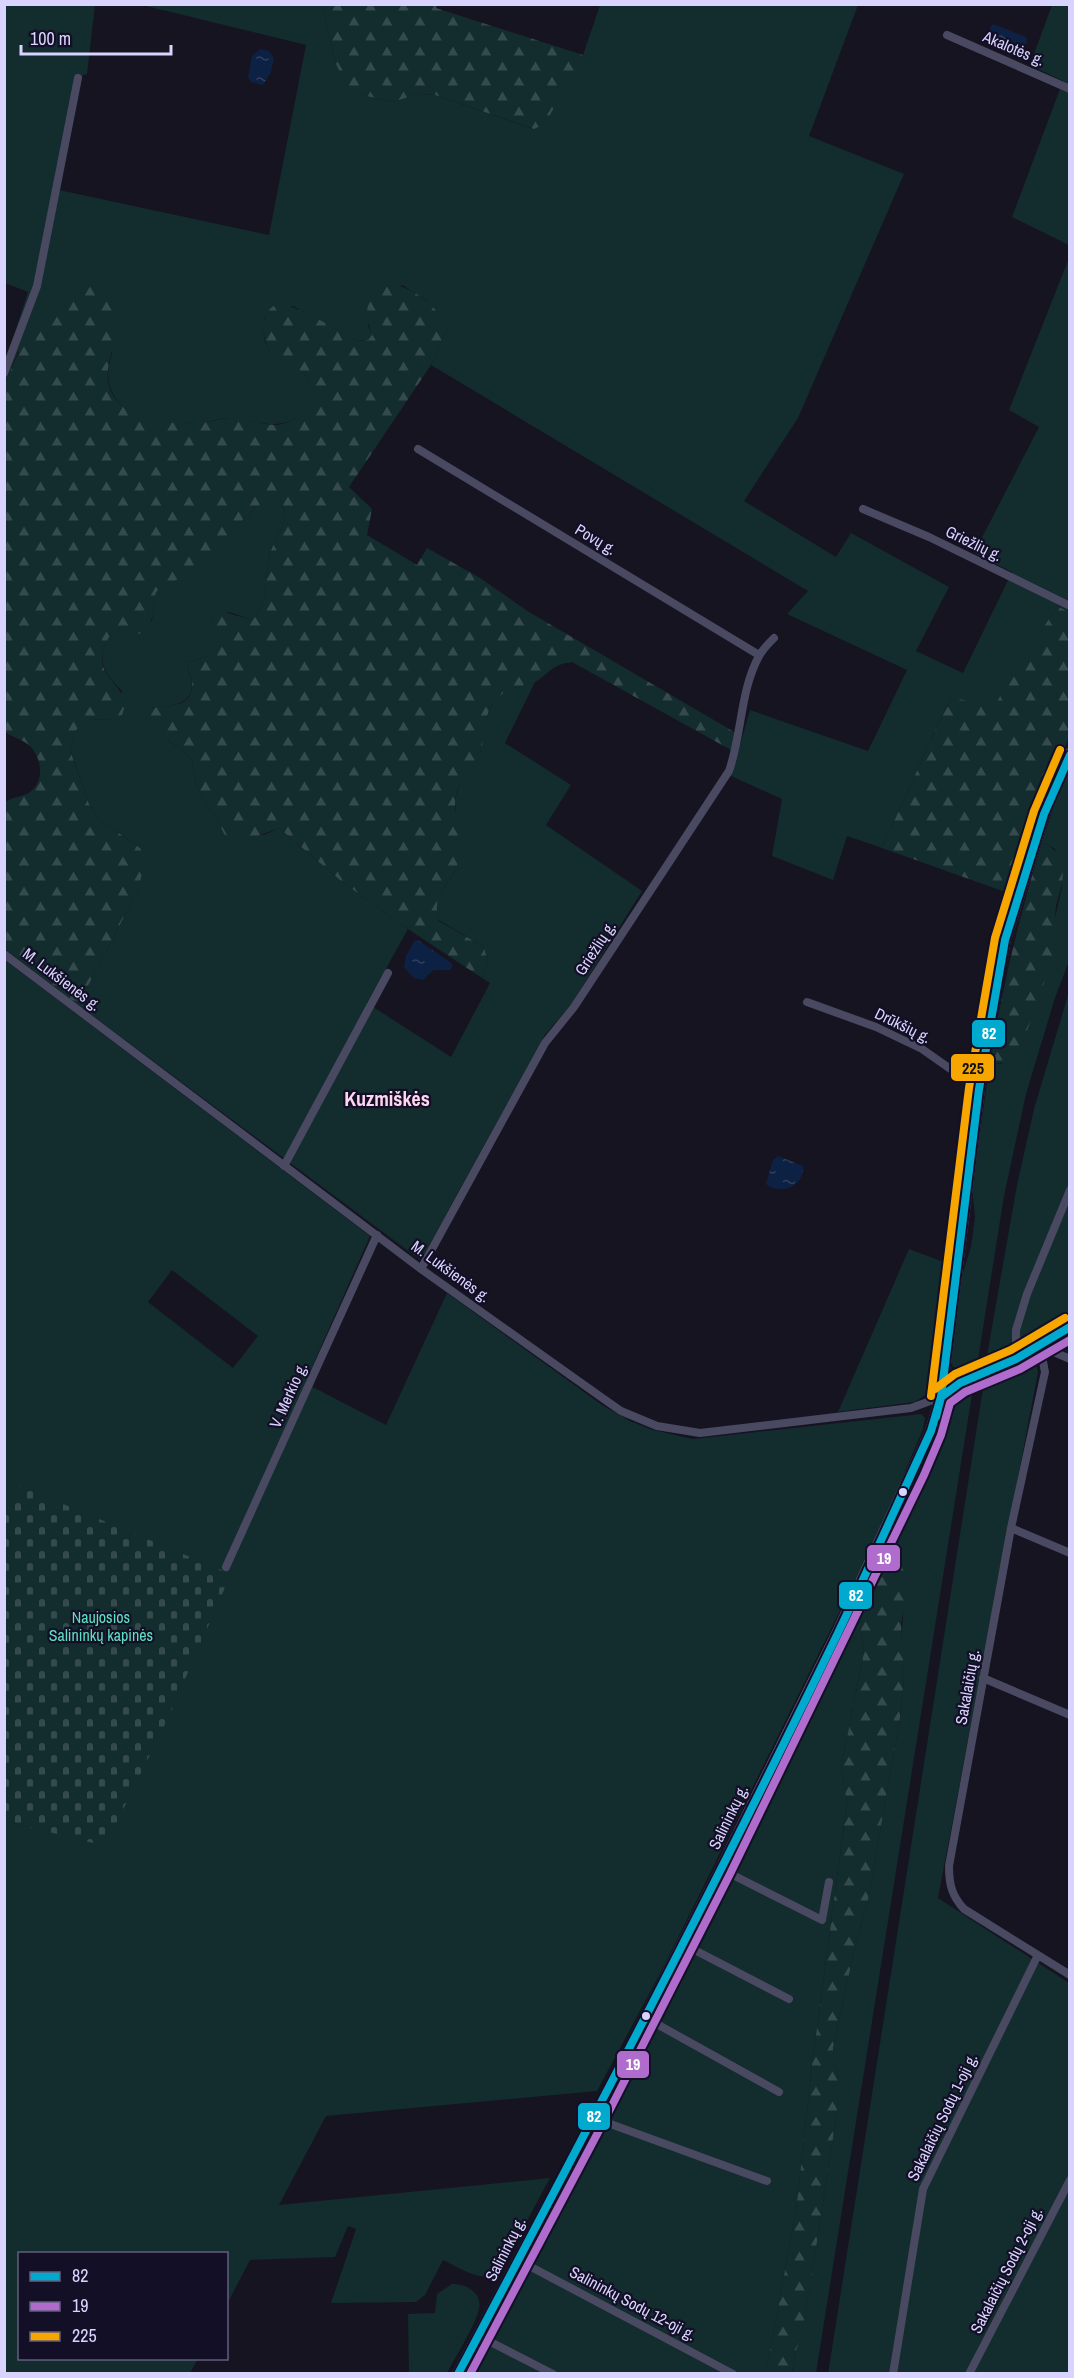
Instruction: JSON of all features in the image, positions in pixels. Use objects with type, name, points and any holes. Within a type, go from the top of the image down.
[{"type":"main road","name":"Salininkų g.","points":[[458,2373],[684,1944],[915,1470],[931,1431],[940,1397],[979,1089],[1005,940],[1044,814],[1070,754]]},
{"type":"main road","points":[[940,1397],[960,1383],[1016,1359],[1070,1328]]},
{"type":"street","name":"Akalotės g.","points":[[946,35],[1070,89]]},
{"type":"street","points":[[4,373],[38,286],[78,78]]},
{"type":"street","name":"Povų g.","points":[[418,449],[759,655]]},
{"type":"street","name":"Griežlių g.","points":[[864,509],[929,537],[1070,606]]},
{"type":"street","name":"Griežlių g.","points":[[421,1269],[545,1043],[574,1007],[729,771],[737,743],[747,686],[759,655],[774,638]]},
{"type":"street","name":"M. Lukšienės g.","points":[[4,954],[421,1269],[621,1411],[657,1426],[700,1433],[911,1408],[940,1397]]},
{"type":"street","points":[[284,1166],[388,973]]},
{"type":"street","name":"Drūkšių g.","points":[[807,1002],[876,1027],[922,1049],[979,1089]]},
{"type":"street","points":[[1016,1359],[1016,1330],[1027,1294],[1070,1190]]},
{"type":"street","name":"V. Merkio g.","points":[[226,1567],[377,1235]]},
{"type":"street","points":[[1040,1346],[1070,1359]]},
{"type":"street","name":"Sakalaičių g.","points":[[1040,1346],[1045,1371],[1011,1528],[949,1866],[949,1880],[955,1899],[964,1909],[1070,1975]]},
{"type":"street","points":[[1011,1528],[1070,1554]]},
{"type":"street","points":[[983,1678],[1070,1715]]},
{"type":"street","points":[[721,1869],[822,1920],[828,1882]]},
{"type":"street","points":[[684,1944],[789,1999]]},
{"type":"street","name":"Sakalaičių Sodų 1-oji g.","points":[[893,2373],[923,2189],[1038,1955]]},
{"type":"street","points":[[646,2018],[779,2092]]},
{"type":"street","points":[[594,2118],[767,2181]]},
{"type":"street","name":"Sakalaičių Sodų 2-oji g.","points":[[969,2373],[1070,2180]]},
{"type":"street","name":"Salininkų Sodų 12-oji g.","points":[[518,2260],[733,2373]]},
{"type":"street","points":[[479,2336],[553,2373]]},
{"type":"green space","points":[[5,5],[95,5],[87,74],[81,76],[59,190],[269,235],[306,45],[142,5],[322,5],[336,64],[362,95],[393,102],[418,94],[435,95],[533,129],[583,55],[600,5],[858,5],[809,136],[904,174],[798,418],[744,501],[836,557],[851,533],[949,587],[916,651],[963,673],[1012,572],[974,553],[1039,427],[1009,410],[1069,258],[1069,612],[1057,606],[996,704],[987,707],[952,700],[945,709],[882,848],[847,836],[833,880],[772,856],[782,799],[731,776],[750,710],[868,751],[907,670],[787,614],[808,591],[431,365],[448,327],[425,299],[402,285],[368,325],[372,335],[368,340],[357,341],[293,306],[264,318],[265,342],[269,349],[305,375],[312,388],[311,397],[305,409],[291,421],[280,424],[228,418],[183,424],[140,416],[128,410],[118,401],[111,389],[108,369],[112,352],[18,352],[5,384],[5,362],[28,292],[5,283]]},
{"type":"green space","points":[[322,5],[437,5],[436,8],[583,55],[545,124],[534,129],[435,95],[418,94],[393,102],[362,95],[346,85],[336,64]]},
{"type":"green space","points":[[1052,5],[1069,5],[1069,245],[1012,217],[1063,81],[1030,65]]},
{"type":"green space","points":[[93,279],[107,287],[115,296],[119,307],[117,331],[108,370],[109,386],[115,398],[125,408],[138,415],[153,420],[183,423],[236,418],[275,425],[290,421],[305,409],[312,393],[311,383],[299,370],[273,354],[264,338],[264,319],[275,305],[295,308],[357,341],[368,340],[372,335],[367,313],[369,301],[382,282],[403,287],[421,296],[435,309],[448,327],[431,365],[349,487],[372,509],[367,535],[417,565],[427,548],[480,578],[529,612],[736,733],[731,750],[572,662],[557,666],[537,681],[511,689],[498,697],[488,712],[479,755],[463,779],[456,795],[460,854],[454,872],[440,894],[437,911],[439,921],[484,947],[488,963],[482,978],[341,881],[279,828],[245,841],[235,840],[224,834],[215,815],[202,798],[196,784],[192,761],[180,748],[147,728],[142,719],[144,710],[173,705],[186,700],[192,683],[187,662],[210,656],[215,644],[211,620],[217,610],[252,620],[258,613],[264,595],[269,557],[285,517],[281,503],[267,502],[256,507],[185,575],[156,592],[151,622],[147,628],[141,633],[130,636],[109,637],[104,649],[103,666],[126,702],[122,715],[111,720],[92,719],[81,724],[74,733],[70,750],[89,804],[99,819],[140,848],[143,863],[139,888],[78,1005],[5,949],[5,803],[30,792],[38,782],[40,769],[37,757],[30,746],[5,732],[5,384],[28,336],[49,307],[62,295]]},
{"type":"green space","points":[[267,501],[281,503],[285,517],[269,557],[264,595],[258,613],[252,620],[229,612],[211,620],[216,644],[210,656],[187,662],[192,685],[188,697],[177,704],[151,707],[168,741],[180,748],[192,761],[196,784],[202,798],[215,815],[224,834],[264,835],[279,828],[341,881],[408,929],[367,1003],[451,1057],[490,983],[482,978],[488,963],[484,947],[439,920],[435,911],[436,900],[455,871],[456,795],[461,781],[480,752],[483,730],[490,708],[497,697],[508,690],[535,682],[505,743],[571,785],[546,825],[642,891],[572,1003],[545,1035],[422,1258],[419,1259],[78,1005],[139,888],[140,848],[99,819],[89,804],[70,749],[74,733],[80,724],[92,719],[111,720],[122,691],[106,672],[102,660],[105,646],[109,637],[135,635],[152,621],[154,595],[159,588],[185,574],[256,507]]},
{"type":"green space","points":[[1057,606],[1069,612],[1069,737],[1036,819],[1011,894],[882,848],[945,709],[952,700],[958,699],[978,705],[996,703]]},
{"type":"green space","points":[[1069,770],[1069,961],[1055,998],[1026,1094],[1004,1196],[977,1366],[962,1371],[953,1367],[951,1362],[962,1276],[971,1247],[975,1217],[972,1188],[990,1063],[1001,1064],[1020,1047],[1054,947],[1055,918],[1062,887],[1055,849],[1042,842]]},
{"type":"green space","points":[[1042,842],[1058,854],[1063,873],[1056,906],[1052,956],[1025,1036],[1015,1055],[1007,1061],[990,1063],[1012,951]]},
{"type":"green space","points":[[5,960],[370,1236],[305,1383],[386,1425],[447,1293],[602,1405],[630,1421],[653,1430],[693,1439],[921,1414],[925,1418],[923,1429],[880,1530],[664,1966],[597,2091],[326,2116],[279,2205],[550,2178],[500,2271],[493,2275],[479,2276],[443,2260],[425,2295],[416,2302],[331,2303],[356,2229],[348,2226],[335,2257],[250,2260],[228,2302],[228,2252],[18,2252],[18,2360],[197,2360],[190,2373],[5,2373],[5,1821],[105,1845],[20,1487],[5,1515]],"holes":[[[172,1270],[258,1336],[233,1368],[148,1302]]]},
{"type":"green space","points":[[1069,992],[1069,1321],[1036,1340],[986,1361],[1017,1185],[1034,1109]]},
{"type":"green space","points":[[909,1249],[949,1264],[936,1379],[927,1393],[914,1402],[838,1412]]},
{"type":"green space","points":[[1033,1362],[1038,1372],[938,1898],[1069,1983],[1069,2373],[828,2374],[984,1382],[1024,1363]]},
{"type":"green space","points":[[973,1388],[816,2373],[792,2373],[804,2325],[839,2099],[839,2078],[833,2061],[833,2048],[855,1947],[868,1900],[900,1718],[904,1677],[901,1640],[904,1604],[895,1552],[874,1579],[863,1602],[859,1618],[864,1652],[841,1768],[847,1802],[812,2065],[796,2211],[766,2373],[472,2374],[779,1770],[866,1590],[893,1548],[948,1413],[961,1394]]},
{"type":"green space","name":"Naujosios Salininkų kapinės","points":[[20,1486],[231,1574],[168,1718],[105,1846],[5,1821],[4,1515]]},
{"type":"green space","points":[[895,1552],[905,1553],[912,1563],[901,1623],[904,1677],[900,1718],[868,1900],[855,1947],[833,2048],[833,2061],[839,2078],[839,2099],[804,2326],[792,2373],[766,2373],[796,2211],[812,2065],[847,1803],[841,1768],[864,1652],[859,1618],[863,1602],[874,1579]]},
{"type":"green space","points":[[452,2284],[467,2287],[476,2294],[480,2303],[474,2324],[447,2373],[409,2373],[408,2314],[435,2313],[437,2294]]},
{"type":"water","points":[[993,24],[1026,37],[1027,41],[1022,56],[986,42]]},
{"type":"water","points":[[260,49],[269,51],[274,58],[271,72],[263,85],[251,82],[248,77],[252,56]]},
{"type":"water","points":[[415,940],[451,963],[453,965],[450,970],[433,970],[423,980],[414,978],[404,967],[406,956]]},
{"type":"water","points":[[778,1156],[803,1166],[803,1173],[796,1184],[784,1189],[766,1184],[773,1160]]},
{"type":"transit line","name":"225","points":[[931,1396],[969,1088],[995,938],[1034,811],[1060,750]]},
{"type":"transit line","name":"82","points":[[458,2374],[746,1820],[838,1633],[931,1431],[941,1397],[979,1089],[1005,940],[1044,814],[1070,755]]},
{"type":"transit line","name":"225","points":[[935,1389],[955,1374],[1011,1350],[1065,1318]]},
{"type":"transit line","name":"82","points":[[936,1417],[941,1397],[960,1383],[1016,1359],[1070,1327]]},
{"type":"transit line","name":"19","points":[[470,2374],[603,2123],[730,1874],[924,1475],[941,1435],[950,1403],[965,1392],[1020,1369],[1070,1340]]},
{"type":"district","name":"Kuzmiškės","points":[[387,1099]]}]
